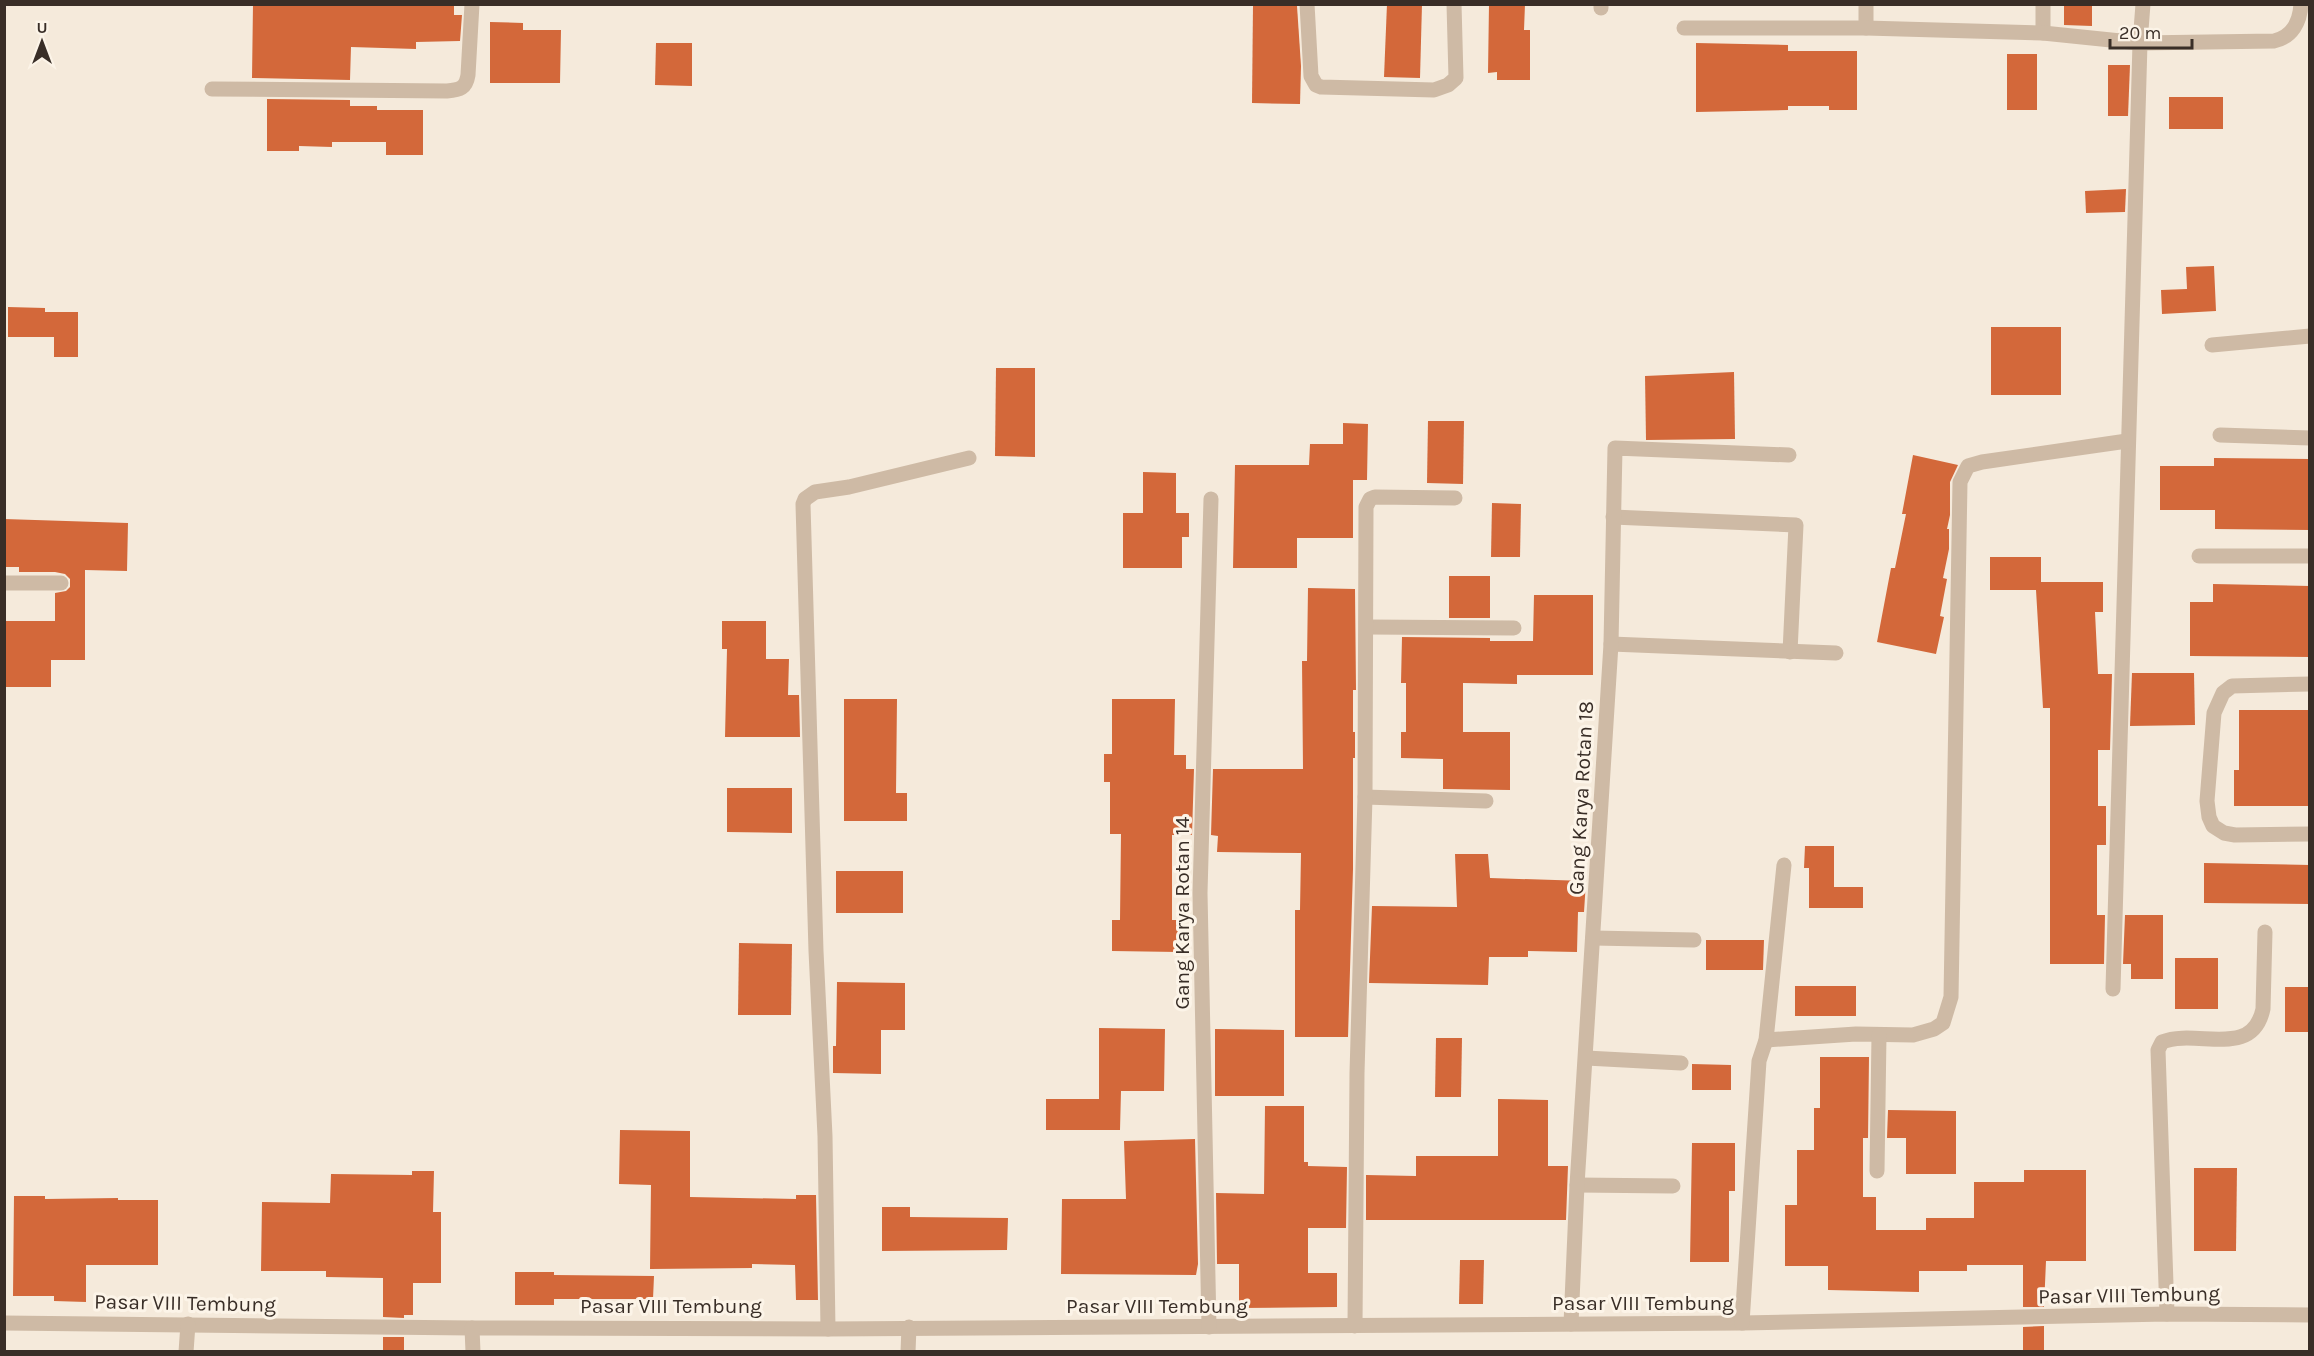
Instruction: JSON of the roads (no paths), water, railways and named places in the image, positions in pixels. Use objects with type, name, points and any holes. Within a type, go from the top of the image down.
[{"type":"street","points":[[212,89],[447,91],[462,89],[467,83],[468,75],[472,4]]},
{"type":"street","points":[[1307,4],[1311,76],[1316,85],[1434,90],[1448,86],[1456,78],[1454,4]]},
{"type":"street","points":[[1866,4],[1866,27]]},
{"type":"street","points":[[2043,4],[2043,33]]},
{"type":"street","points":[[2113,989],[2127,441],[2143,4]]},
{"type":"street","points":[[1684,27],[1866,27],[2043,33],[2140,43],[2274,41],[2289,34],[2297,25],[2301,4]]},
{"type":"street","points":[[2212,345],[2310,336]]},
{"type":"street","points":[[2220,435],[2310,438]]},
{"type":"street","points":[[1766,1040],[1844,1034],[1913,1035],[1934,1029],[1943,1023],[1951,997],[1960,482],[1968,466],[1982,462],[2127,441]]},
{"type":"street","name":"Gang Karya Rotan 18","points":[[1571,1324],[1577,1185],[1611,644],[1615,448],[1790,455]]},
{"type":"street","points":[[828,1329],[825,1137],[816,939],[803,504],[805,499],[814,492],[849,487],[969,458]]},
{"type":"street","points":[[1355,1326],[1357,1073],[1365,797],[1368,502],[1375,497],[1455,498]]},
{"type":"street","name":"Gang Karya Rotan 14","points":[[1209,1327],[1200,893],[1212,499]]},
{"type":"street","points":[[1613,517],[1796,525],[1790,652]]},
{"type":"street","points":[[2199,556],[2310,556]]},
{"type":"street","points":[[4,583],[61,583]]},
{"type":"street","points":[[1367,627],[1514,628]]},
{"type":"street","points":[[1611,644],[1836,653]]},
{"type":"street","points":[[2310,684],[2232,686],[2223,693],[2214,713],[2206,801],[2213,826],[2223,833],[2235,835],[2310,834]]},
{"type":"street","points":[[1365,797],[1486,801]]},
{"type":"street","points":[[1742,1323],[1759,1061],[1766,1040],[1784,865]]},
{"type":"street","points":[[2167,1314],[2158,1050],[2162,1042],[2172,1038],[2232,1038],[2244,1037],[2252,1032],[2260,1021],[2263,1009],[2265,932]]},
{"type":"street","points":[[1593,938],[1694,940]]},
{"type":"street","points":[[1876,1171],[1879,1035]]},
{"type":"street","points":[[1586,1059],[1681,1063]]},
{"type":"street","points":[[1577,1185],[1673,1186]]},
{"type":"street","name":"Pasar VIII Tembung","points":[[4,1323],[828,1329],[1742,1323],[2167,1314],[2310,1315]]},
{"type":"street","points":[[186,1352],[188,1324]]},
{"type":"street","points":[[908,1352],[909,1327]]},
{"type":"street","points":[[472,1328],[473,1352]]}]
